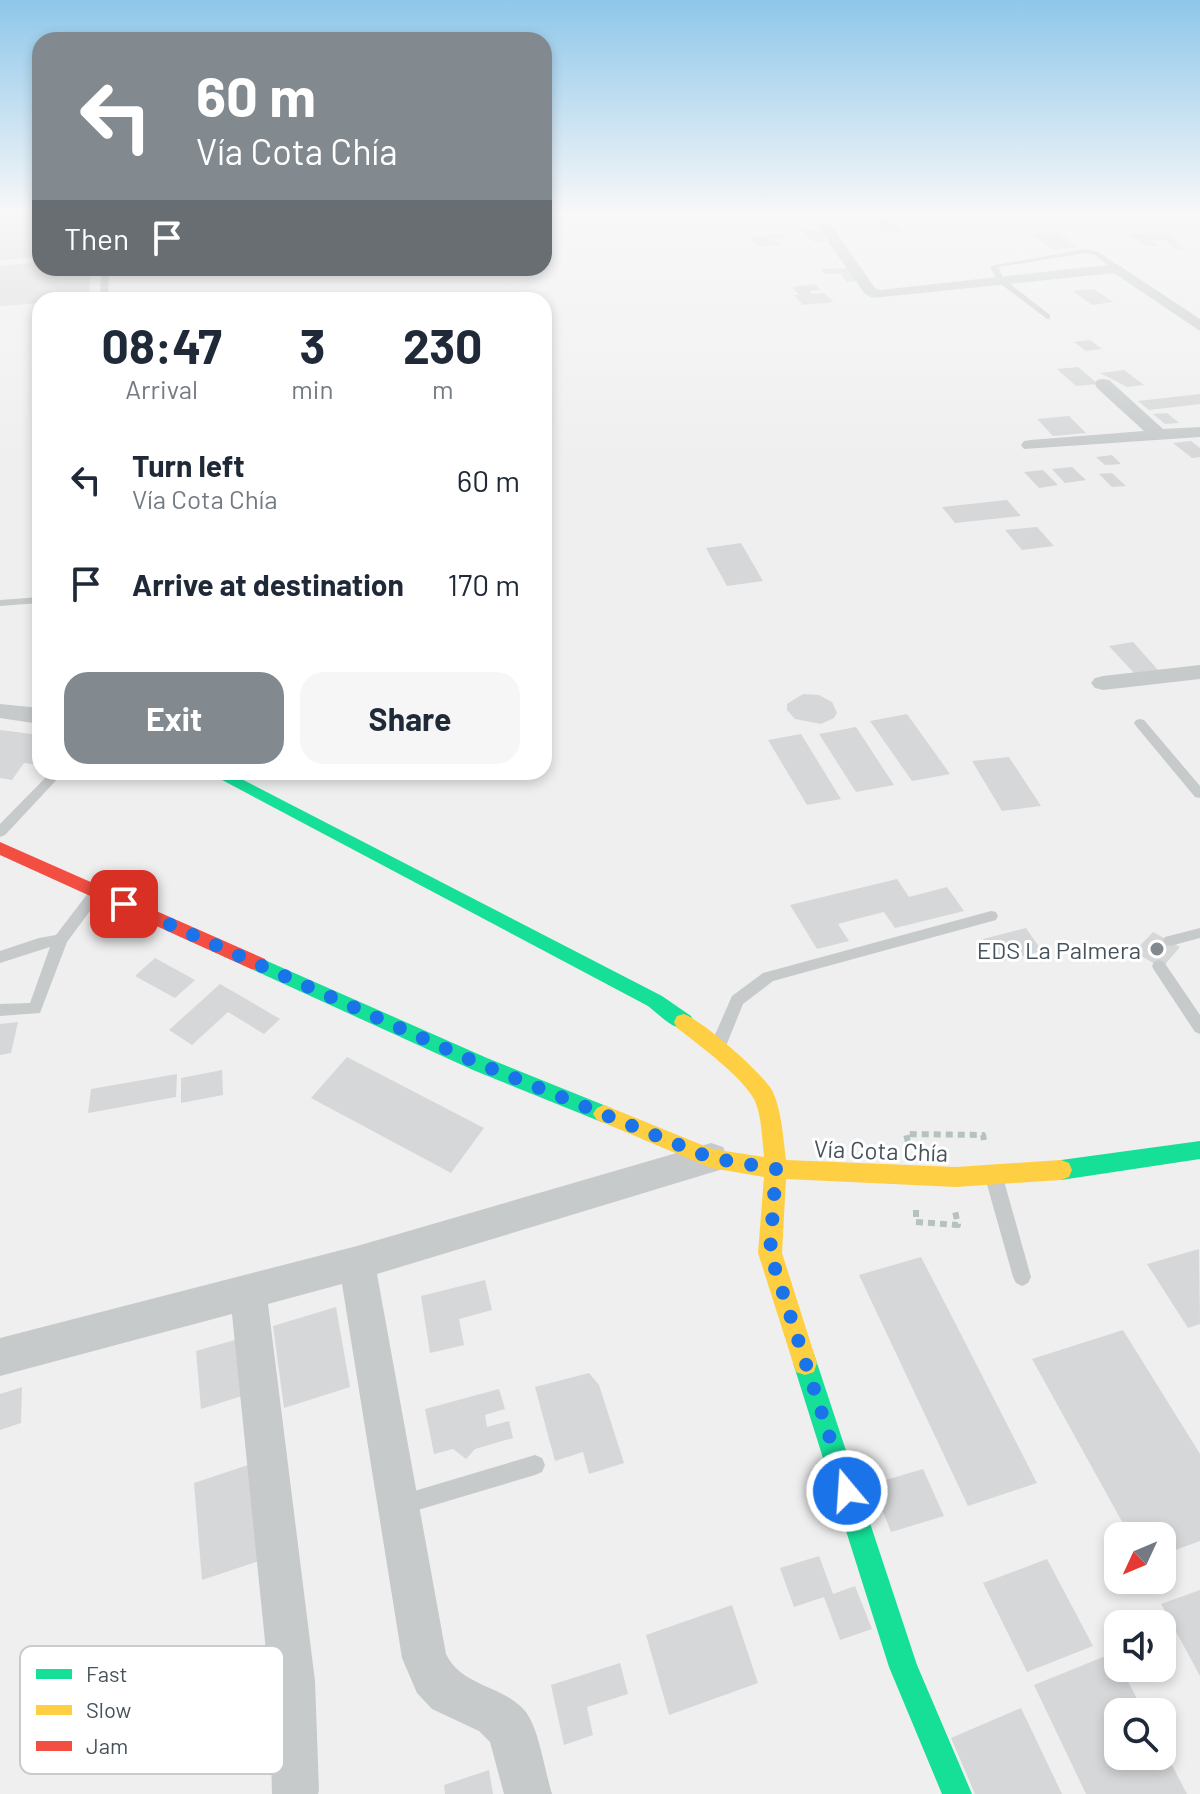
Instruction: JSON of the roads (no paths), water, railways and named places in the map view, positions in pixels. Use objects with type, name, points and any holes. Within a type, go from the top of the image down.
[{"type":"main road","points":[[230,780],[655,1001],[717,1047],[763,1094],[771,1120],[776,1169],[770,1253],[903,1667],[957,1794]]},
{"type":"main road","name":"Vía Cota Chía","points":[[0,848],[480,1064],[711,1158],[776,1169],[948,1177],[1068,1170],[1200,1150]]},
{"type":"street","points":[[1157,296],[1200,326]]},
{"type":"street","points":[[1103,384],[1159,435]]},
{"type":"street","points":[[1030,445],[1200,432]]},
{"type":"street","points":[[1103,683],[1200,672]]},
{"type":"street","points":[[0,711],[32,715]]},
{"type":"street","points":[[0,1357],[357,1263],[711,1158]]},
{"type":"street","points":[[357,1263],[424,1658],[433,1677],[448,1693],[495,1715],[510,1729],[528,1794]]},
{"type":"street","points":[[248,1291],[292,1681],[295,1793]]},
{"type":"lane","points":[[1021,296],[1047,317]]},
{"type":"lane","points":[[0,603],[32,601]]},
{"type":"lane","points":[[1140,723],[1200,794]]},
{"type":"lane","points":[[0,832],[50,780]]},
{"type":"lane","points":[[0,1010],[35,1009],[60,940],[97,892]]},
{"type":"lane","points":[[717,1047],[737,1000],[768,977],[991,916]]},
{"type":"lane","points":[[1170,941],[1200,933]]},
{"type":"lane","points":[[0,957],[39,943],[60,940]]},
{"type":"lane","points":[[1159,966],[1200,1028]]},
{"type":"lane","points":[[993,1175],[1022,1277]]},
{"type":"lane","points":[[396,1507],[535,1465]]},
{"type":"place","name":"EDS La Palmera","points":[[1157,949]]}]
